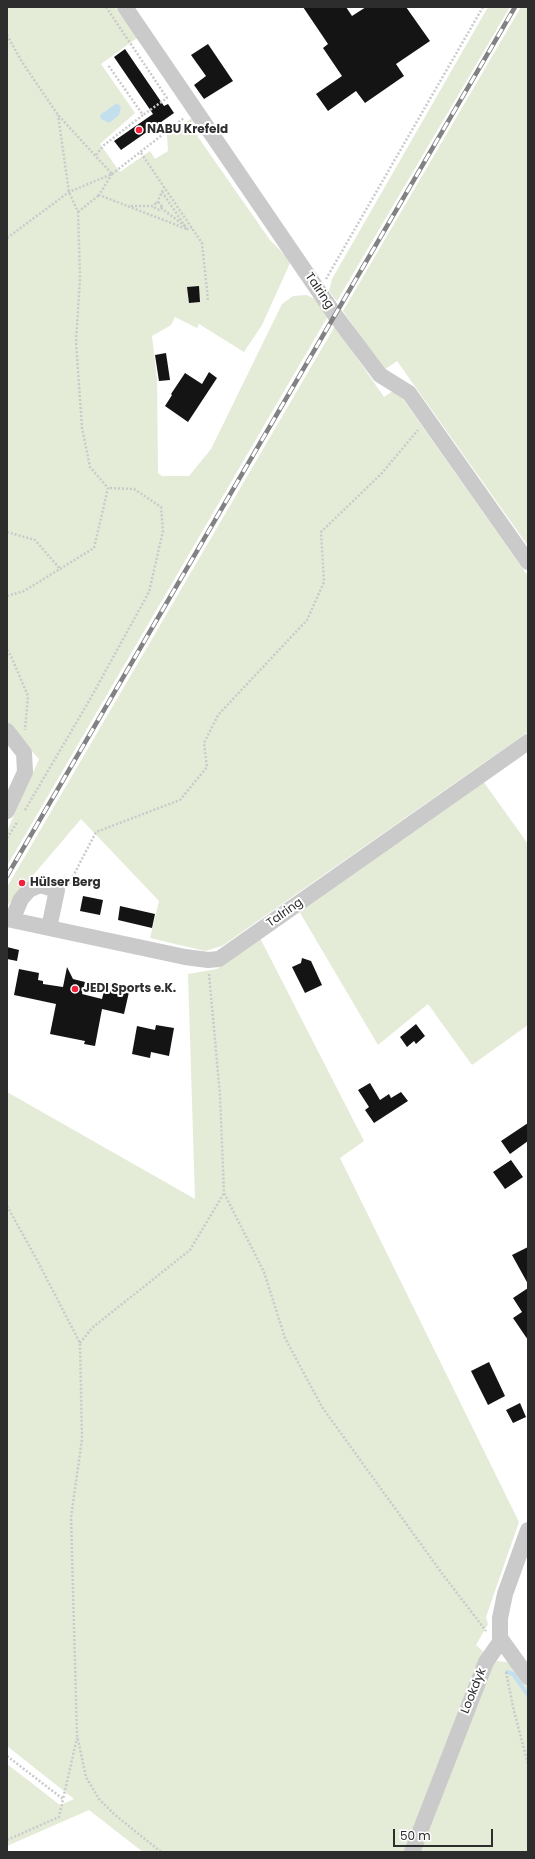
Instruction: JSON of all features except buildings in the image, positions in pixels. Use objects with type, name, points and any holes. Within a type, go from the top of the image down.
[{"type":"street","name":"Talring","points":[[126,7],[319,291],[380,375],[408,393],[528,562]]},
{"type":"street","points":[[7,731],[24,753],[25,772],[13,815]]},
{"type":"street","name":"Talring","points":[[9,920],[185,957],[208,960],[219,959],[528,742]]},
{"type":"street","points":[[9,920],[20,899],[29,890],[40,885],[57,890],[49,928]]},
{"type":"street","name":"Lookdyk","points":[[412,1852],[486,1662],[500,1642],[500,1618],[505,1594],[528,1530]]},
{"type":"street","points":[[500,1638],[528,1677]]},
{"type":"path","points":[[96,155],[104,145],[167,98],[106,7]]},
{"type":"path","points":[[319,291],[483,7]]},
{"type":"path","points":[[7,35],[22,62],[58,115],[112,174]]},
{"type":"path","points":[[108,65],[143,115]]},
{"type":"path","points":[[7,238],[69,192],[112,174],[196,108]]},
{"type":"path","points":[[23,812],[89,702],[149,592],[164,531],[161,507],[134,490],[108,488],[90,467],[82,428],[76,342],[80,278],[78,212],[69,192],[58,115]]},
{"type":"path","points":[[140,152],[202,243],[208,300]]},
{"type":"path","points":[[78,212],[100,195],[112,174]]},
{"type":"path","points":[[155,206],[164,187]]},
{"type":"path","points":[[162,192],[186,227]]},
{"type":"path","points":[[100,195],[186,227],[192,227]]},
{"type":"path","points":[[157,203],[161,204],[161,208],[186,227]]},
{"type":"path","points":[[128,206],[155,206],[157,209],[161,208]]},
{"type":"path","points":[[57,890],[67,889],[96,832],[180,800],[206,767],[204,743],[218,715],[307,620],[324,582],[321,532],[382,473],[427,419]]},
{"type":"path","points":[[7,596],[24,591],[61,570],[94,548],[108,488]]},
{"type":"path","points":[[7,532],[35,540],[61,570]]},
{"type":"path","points":[[7,650],[28,696],[25,717],[24,753]]},
{"type":"path","points":[[7,838],[13,815]]},
{"type":"path","points":[[208,960],[220,1095],[224,1193],[264,1272],[284,1338],[322,1407],[441,1572],[494,1639],[500,1638]]},
{"type":"path","points":[[80,1344],[92,1328],[190,1250],[224,1193]]},
{"type":"path","points":[[7,1206],[37,1260],[80,1344],[82,1439],[71,1517],[77,1735],[86,1777],[99,1799],[114,1814],[161,1852]]},
{"type":"path","points":[[504,1665],[528,1764]]},
{"type":"path","points":[[7,1840],[59,1817],[77,1735]]},
{"type":"path","points":[[7,1756],[62,1799]]},
{"type":"green space","points":[[7,7],[115,7],[137,38],[101,64],[135,113],[100,144],[120,172],[150,151],[155,159],[168,151],[167,135],[192,118],[198,137],[270,240],[291,261],[262,325],[244,352],[199,324],[197,328],[175,317],[171,325],[152,336],[157,379],[158,473],[162,476],[189,476],[211,449],[282,304],[293,296],[307,295],[318,301],[328,316],[7,866],[7,831],[39,759],[7,725]]},
{"type":"green space","points":[[488,7],[510,7],[337,301],[329,291],[332,279]]},
{"type":"green space","points":[[521,7],[528,7],[528,546],[397,361],[384,370],[343,311]]},
{"type":"green space","points":[[335,326],[384,397],[396,389],[528,576],[528,732],[222,946],[205,951],[150,938],[159,901],[81,819],[7,906],[7,887]]},
{"type":"green space","points":[[483,781],[528,844],[528,1025],[472,1065],[428,1004],[378,1045],[299,911]]},
{"type":"green space","points":[[260,938],[364,1141],[340,1158],[519,1522],[486,1617],[488,1624],[476,1645],[487,1655],[407,1852],[143,1852],[89,1810],[7,1846],[7,1764],[60,1805],[74,1799],[7,1746],[7,1092],[195,1199],[188,974],[217,969]]},
{"type":"green space","points":[[494,1662],[507,1662],[528,1684],[528,1852],[414,1852]]},
{"type":"water","points":[[117,103],[121,107],[119,115],[109,123],[101,119],[100,115]]},
{"type":"waterway","points":[[507,1672],[513,1674],[528,1695]]},
{"type":"railway","points":[[7,876],[515,7]]},
{"type":"place","name":"NABU Krefeld","points":[[139,130]]},
{"type":"place","name":"Hülser Berg","points":[[22,883]]},
{"type":"place","name":"JEDI Sports e.K.","points":[[75,989]]}]
